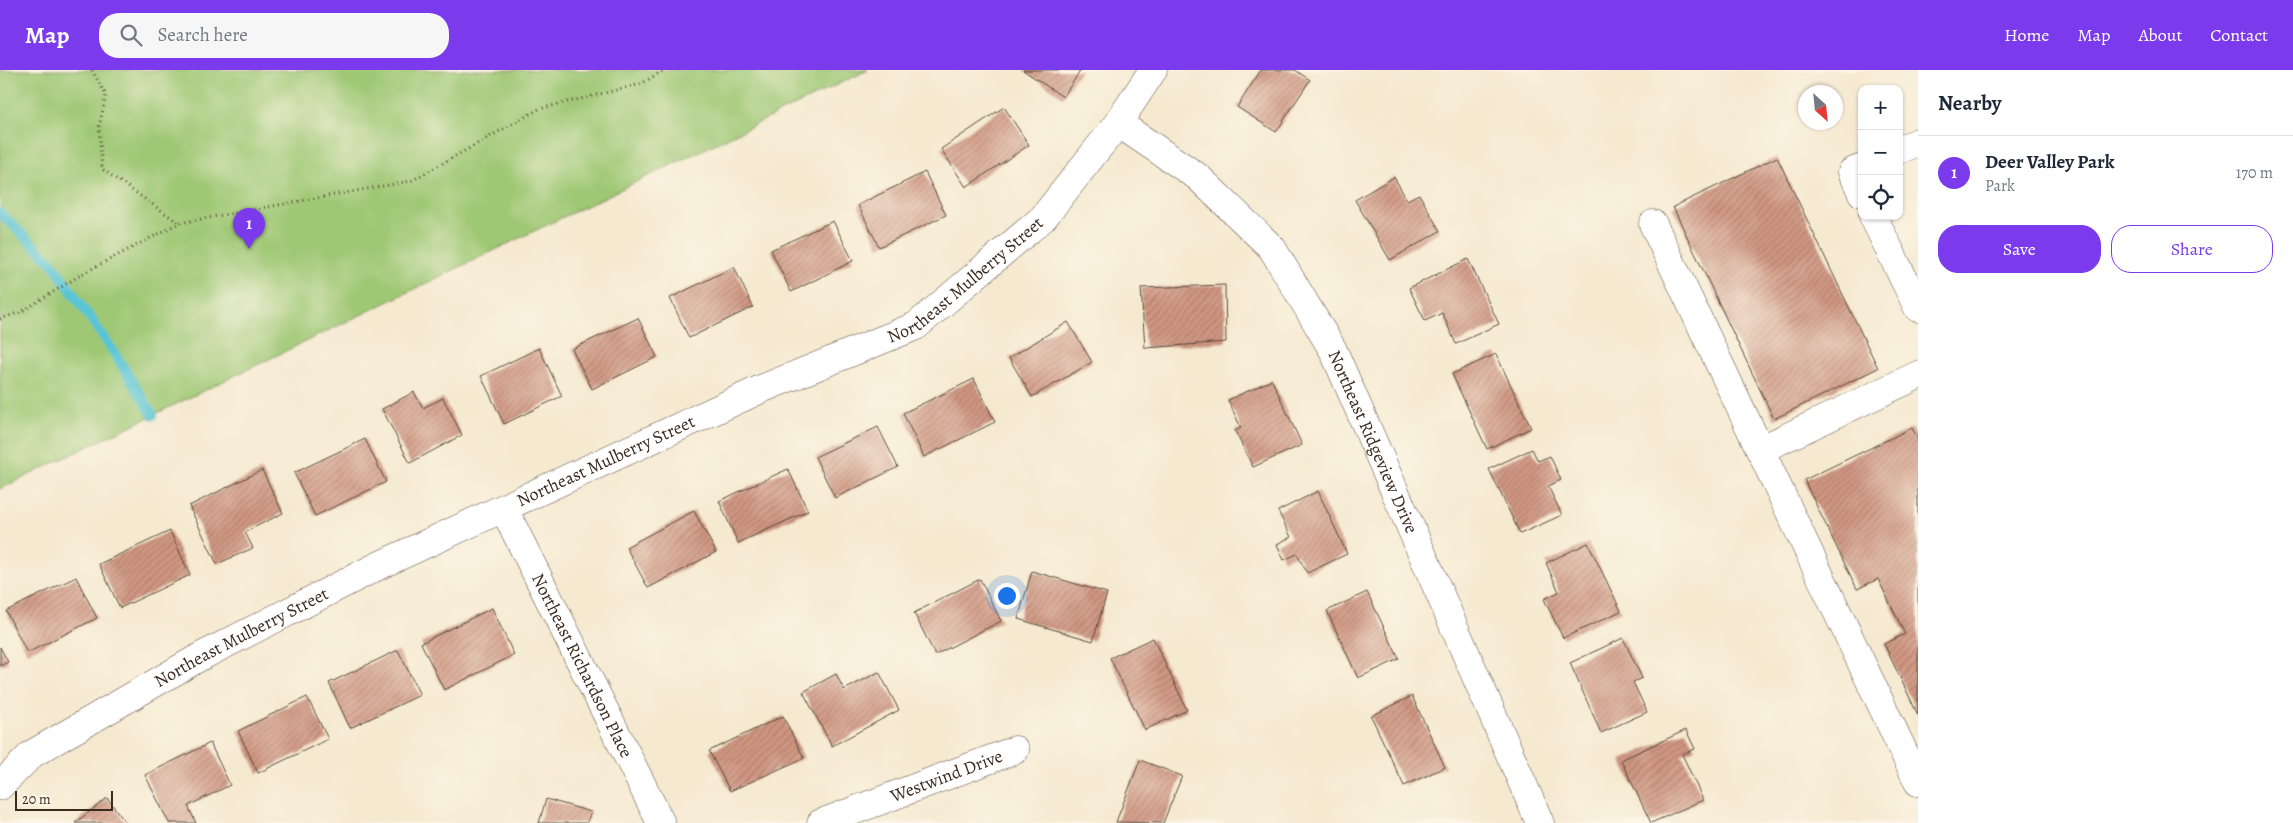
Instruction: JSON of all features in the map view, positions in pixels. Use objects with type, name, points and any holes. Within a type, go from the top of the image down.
[{"type":"street","name":"Northeast Mulberry Street","points":[[0,786],[32,754],[200,657],[378,566],[761,390],[916,326],[1043,218],[1118,123],[1153,70]]},
{"type":"street","name":"Northeast Ridgeview Drive","points":[[1118,123],[1198,177],[1272,248],[1334,350],[1540,823]]},
{"type":"street","points":[[1903,148],[1918,142]]},
{"type":"street","points":[[1858,170],[1852,172],[1858,185]]},
{"type":"street","points":[[1875,220],[1918,308]]},
{"type":"street","points":[[1653,224],[1918,782]]},
{"type":"street","points":[[1760,450],[1918,375]]},
{"type":"street","name":"Northeast Richardson Place","points":[[504,509],[661,823]]},
{"type":"street","name":"Westwind Drive","points":[[821,823],[1015,750]]},
{"type":"path","points":[[92,70],[106,95],[99,127],[102,169],[179,223]]},
{"type":"path","points":[[0,319],[21,312],[82,274],[179,223],[412,181],[539,109],[641,84],[664,70]]},
{"type":"green space","points":[[0,70],[868,70],[0,489]]},
{"type":"building","points":[[1023,70],[1081,70],[1063,97]]},
{"type":"building","points":[[1261,70],[1295,70],[1310,80],[1276,132],[1237,107]]},
{"type":"building","points":[[1004,107],[1029,145],[966,187],[941,149]]},
{"type":"building","points":[[1777,157],[1878,368],[1774,419],[1673,207]]},
{"type":"building","points":[[925,172],[946,215],[879,247],[858,205]]},
{"type":"building","points":[[1394,177],[1407,200],[1419,194],[1440,231],[1390,260],[1355,200]]},
{"type":"building","points":[[833,221],[853,261],[791,292],[771,250]]},
{"type":"building","points":[[1468,259],[1499,324],[1456,344],[1442,313],[1425,321],[1409,288]]},
{"type":"building","points":[[734,267],[753,307],[689,338],[670,298]]},
{"type":"building","points":[[1225,285],[1226,342],[1145,348],[1141,288]]},
{"type":"building","points":[[638,318],[657,357],[592,389],[572,349]]},
{"type":"building","points":[[1068,322],[1092,362],[1032,397],[1009,358]]},
{"type":"building","points":[[539,348],[562,396],[504,424],[481,376]]},
{"type":"building","points":[[1496,354],[1531,428],[1487,449],[1452,374]]},
{"type":"building","points":[[974,379],[995,422],[924,457],[903,413]]},
{"type":"building","points":[[1272,380],[1302,445],[1253,467],[1235,431],[1241,428],[1228,400]]},
{"type":"building","points":[[414,392],[423,408],[443,398],[462,435],[410,463],[382,409]]},
{"type":"building","points":[[878,427],[898,467],[835,498],[815,457]]},
{"type":"building","points":[[1912,428],[1918,439],[1918,715],[1884,644],[1905,634],[1878,579],[1857,589],[1804,480]]},
{"type":"building","points":[[365,439],[386,482],[315,516],[294,473]]},
{"type":"building","points":[[1532,449],[1538,461],[1550,456],[1561,480],[1548,486],[1562,515],[1520,534],[1489,469]]},
{"type":"building","points":[[788,469],[808,511],[738,543],[719,501]]},
{"type":"building","points":[[262,470],[283,513],[245,532],[253,548],[217,564],[189,506]]},
{"type":"building","points":[[1318,491],[1347,554],[1307,573],[1297,554],[1284,560],[1277,544],[1291,537],[1278,511]]},
{"type":"building","points":[[694,511],[716,552],[648,588],[626,547]]},
{"type":"building","points":[[170,531],[190,575],[120,608],[99,564]]},
{"type":"building","points":[[1588,543],[1621,611],[1563,638],[1544,599],[1559,592],[1546,563]]},
{"type":"building","points":[[1032,571],[1107,593],[1093,641],[1018,619]]},
{"type":"building","points":[[76,577],[97,618],[27,653],[6,611]]},
{"type":"building","points":[[980,579],[1001,621],[935,655],[914,613]]},
{"type":"building","points":[[1367,592],[1399,659],[1358,678],[1327,611]]},
{"type":"building","points":[[492,608],[514,655],[444,690],[421,643]]},
{"type":"building","points":[[1153,638],[1187,710],[1145,730],[1110,658]]},
{"type":"building","points":[[1623,638],[1642,678],[1633,682],[1647,712],[1601,733],[1570,663]]},
{"type":"building","points":[[0,647],[8,662],[0,666]]},
{"type":"building","points":[[398,650],[420,695],[350,728],[329,683]]},
{"type":"building","points":[[879,672],[899,710],[832,746],[803,692],[836,674],[844,690]]},
{"type":"building","points":[[1412,696],[1445,767],[1404,786],[1371,716]]},
{"type":"building","points":[[307,697],[328,739],[258,773],[238,731]]},
{"type":"building","points":[[783,716],[804,758],[730,791],[709,751]]},
{"type":"building","points":[[1686,730],[1695,749],[1682,754],[1703,800],[1651,823],[1621,760]]},
{"type":"building","points":[[210,743],[230,785],[188,806],[196,823],[169,823],[145,775]]},
{"type":"building","points":[[1140,760],[1182,776],[1163,823],[1116,822]]},
{"type":"building","points":[[107,798],[126,823],[75,823]]},
{"type":"building","points":[[546,799],[591,812],[587,823],[539,823]]},
{"type":"waterway","points":[[0,213],[52,263],[111,348],[153,415]]},
{"type":"place","name":"Deer Valley Park","points":[[249,249]]}]
